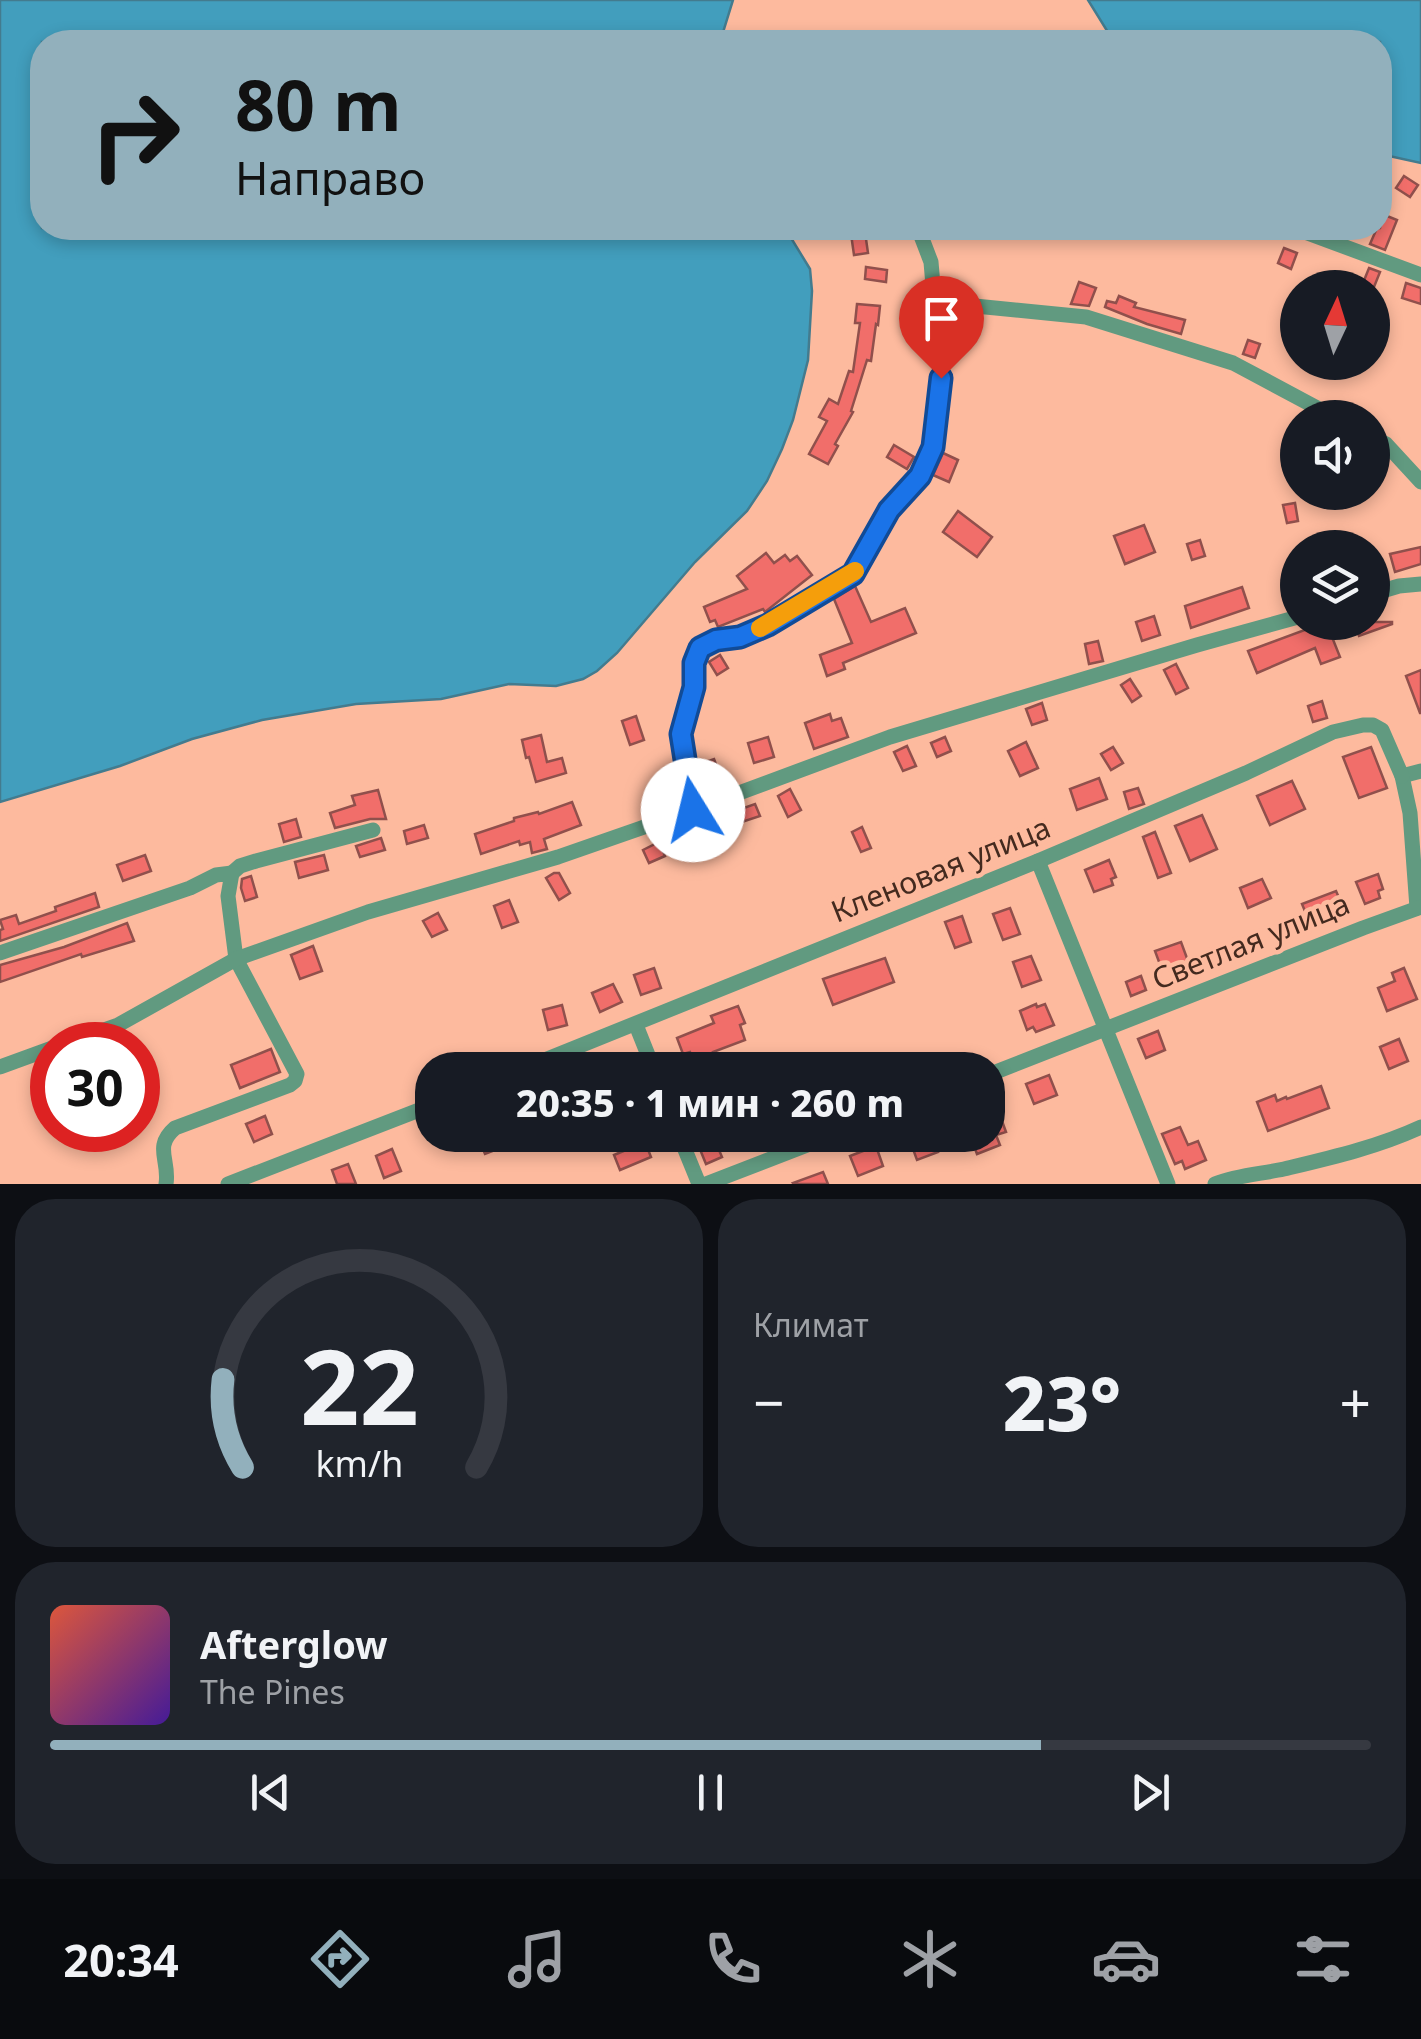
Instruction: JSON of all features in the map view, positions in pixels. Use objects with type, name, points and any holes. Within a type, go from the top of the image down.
[{"type":"street","points":[[693,810],[681,734],[700,648],[768,625],[853,574],[889,510],[920,476],[933,447],[941,378],[932,262],[923,240]]},
{"type":"street","points":[[1326,240],[1421,275]]},
{"type":"street","points":[[935,302],[1086,317],[1233,362],[1303,400]]},
{"type":"street","points":[[1390,448],[1421,482]]},
{"type":"street","points":[[1390,589],[1421,584]]},
{"type":"street","points":[[123,1022],[236,959],[368,912],[558,857],[890,738],[1280,622]]},
{"type":"street","name":"Кленовая улица","points":[[566,1052],[1038,861],[1334,732],[1363,725],[1382,730],[1402,776]]},
{"type":"street","points":[[1419,908],[1410,813],[1402,776],[1421,771]]},
{"type":"street","points":[[0,953],[232,873],[256,860],[374,830]]},
{"type":"street","points":[[1038,861],[1168,1184]]},
{"type":"street","points":[[166,1184],[163,1142],[174,1128],[290,1085],[297,1074],[236,959],[228,896],[232,873]]},
{"type":"street","name":"Светлая улица","points":[[1005,1068],[1419,908]]},
{"type":"street","points":[[636,1025],[647,1052]]},
{"type":"street","points":[[0,1067],[30,1056]]},
{"type":"street","points":[[228,1184],[415,1112]]},
{"type":"street","points":[[1215,1184],[1370,1146],[1421,1127]]},
{"type":"street","points":[[687,1152],[702,1184],[788,1152]]},
{"type":"water","points":[[0,0],[733,0],[724,30],[30,30],[30,240],[792,240],[810,269],[812,291],[808,360],[793,420],[767,481],[747,511],[695,562],[597,671],[556,686],[509,684],[441,699],[356,704],[262,720],[0,802]]},
{"type":"water","points":[[1088,0],[1421,0],[1421,163],[1392,157],[1392,30],[1107,30]]},
{"type":"building","points":[[1404,176],[1418,185],[1410,197],[1396,188]]},
{"type":"building","points":[[852,240],[866,240],[868,253],[854,255]]},
{"type":"building","points":[[1372,240],[1389,240],[1385,250],[1370,244]]},
{"type":"building","points":[[1284,248],[1297,253],[1291,269],[1278,263]]},
{"type":"building","points":[[866,267],[887,270],[886,282],[865,279]]},
{"type":"building","points":[[1079,282],[1096,288],[1089,306],[1071,304]]},
{"type":"building","points":[[1406,283],[1421,288],[1421,304],[1402,298]]},
{"type":"building","points":[[1119,296],[1136,303],[1134,307],[1185,320],[1181,334],[1105,307],[1107,301],[1116,303]]},
{"type":"building","points":[[857,304],[880,306],[878,325],[871,361],[867,360],[853,412],[828,464],[809,454],[827,421],[819,417],[829,399],[838,404],[849,371],[853,372],[860,323],[855,323]]},
{"type":"building","points":[[1248,340],[1260,344],[1255,358],[1243,354]]},
{"type":"building","points":[[894,445],[914,457],[907,469],[887,457]]},
{"type":"building","points":[[943,453],[958,460],[949,482],[933,475]]},
{"type":"building","points":[[1284,510],[1296,510],[1298,521],[1287,523]]},
{"type":"building","points":[[958,511],[992,537],[977,557],[943,532]]},
{"type":"building","points":[[1144,525],[1155,552],[1125,564],[1114,536]]},
{"type":"building","points":[[1200,540],[1205,556],[1192,560],[1187,544]]},
{"type":"building","points":[[1421,547],[1421,564],[1395,572],[1390,554]]},
{"type":"building","points":[[766,553],[774,563],[785,555],[790,561],[797,556],[812,575],[765,612],[763,609],[718,627],[715,620],[710,622],[704,607],[747,589],[737,576]]},
{"type":"building","points":[[855,586],[871,622],[905,608],[916,633],[843,663],[845,669],[827,676],[820,655],[852,643],[834,599]]},
{"type":"building","points":[[1242,587],[1249,608],[1191,628],[1185,606]]},
{"type":"building","points":[[1154,616],[1160,635],[1142,641],[1136,622]]},
{"type":"building","points":[[1280,639],[1333,640],[1340,657],[1321,664],[1315,648],[1257,673],[1248,651]]},
{"type":"building","points":[[1098,641],[1103,661],[1089,664],[1085,644]]},
{"type":"building","points":[[720,655],[728,668],[717,675],[709,662]]},
{"type":"building","points":[[1176,664],[1188,688],[1176,694],[1164,670]]},
{"type":"building","points":[[1421,670],[1421,713],[1420,713],[1406,676]]},
{"type":"building","points":[[1130,679],[1141,696],[1132,702],[1121,685]]},
{"type":"building","points":[[1322,701],[1327,718],[1313,722],[1308,706]]},
{"type":"building","points":[[1042,703],[1047,720],[1032,725],[1026,709]]},
{"type":"building","points":[[830,714],[832,721],[841,718],[848,737],[814,749],[805,723]]},
{"type":"building","points":[[636,716],[644,740],[630,745],[622,721]]},
{"type":"building","points":[[541,735],[547,762],[562,758],[566,773],[536,782],[522,740]]},
{"type":"building","points":[[768,737],[774,757],[754,763],[748,743]]},
{"type":"building","points":[[945,737],[951,751],[937,757],[931,743]]},
{"type":"building","points":[[1026,742],[1038,768],[1020,776],[1008,751]]},
{"type":"building","points":[[907,746],[916,766],[903,771],[894,752]]},
{"type":"building","points":[[1113,747],[1123,763],[1111,770],[1101,754]]},
{"type":"building","points":[[1371,747],[1387,788],[1359,798],[1343,757]]},
{"type":"building","points":[[714,759],[722,780],[703,787],[697,765]]},
{"type":"building","points":[[1099,778],[1107,799],[1077,810],[1070,789]]},
{"type":"building","points":[[1292,781],[1305,809],[1270,825],[1257,796]]},
{"type":"building","points":[[1138,788],[1144,804],[1129,809],[1124,792]]},
{"type":"building","points":[[790,789],[801,810],[788,817],[778,796]]},
{"type":"building","points":[[378,790],[386,819],[335,828],[330,813],[355,805],[352,796]]},
{"type":"building","points":[[572,802],[581,825],[544,839],[547,849],[532,853],[530,842],[520,845],[519,841],[481,854],[475,834]]},
{"type":"building","points":[[755,804],[760,816],[742,822],[738,810]]},
{"type":"building","points":[[1202,815],[1217,849],[1190,861],[1175,826]]},
{"type":"building","points":[[715,817],[723,830],[709,839],[701,825]]},
{"type":"building","points":[[296,819],[301,837],[284,842],[279,824]]},
{"type":"building","points":[[424,825],[428,838],[407,844],[404,831]]},
{"type":"building","points":[[862,827],[871,848],[861,852],[852,832]]},
{"type":"building","points":[[1155,832],[1171,873],[1158,878],[1143,837]]},
{"type":"building","points":[[381,838],[385,850],[360,857],[356,846]]},
{"type":"building","points":[[659,842],[665,856],[649,863],[643,850]]},
{"type":"building","points":[[145,855],[151,871],[123,881],[117,865]]},
{"type":"building","points":[[324,855],[328,870],[299,878],[295,862]]},
{"type":"building","points":[[1109,860],[1116,877],[1111,879],[1113,885],[1094,892],[1085,870]]},
{"type":"building","points":[[559,873],[570,893],[559,900],[546,878]]},
{"type":"building","points":[[1378,874],[1383,889],[1378,891],[1380,898],[1365,904],[1356,882]]},
{"type":"building","points":[[251,876],[257,897],[245,901],[242,879]]},
{"type":"building","points":[[1262,879],[1271,898],[1248,908],[1240,888]]},
{"type":"building","points":[[1336,891],[1346,914],[1312,928],[1302,904]]},
{"type":"building","points":[[95,893],[99,907],[0,941],[0,920],[16,915],[19,924]]},
{"type":"building","points":[[509,900],[518,922],[502,928],[494,906]]},
{"type":"building","points":[[1010,908],[1020,934],[1003,940],[993,914]]},
{"type":"building","points":[[438,913],[447,930],[432,937],[423,921]]},
{"type":"building","points":[[962,916],[971,942],[955,948],[945,922]]},
{"type":"building","points":[[127,923],[134,941],[82,957],[81,954],[0,982],[0,965],[64,947]]},
{"type":"building","points":[[1181,942],[1188,961],[1162,970],[1155,951]]},
{"type":"building","points":[[313,946],[322,971],[300,979],[291,955]]},
{"type":"building","points":[[1031,956],[1041,980],[1022,987],[1013,962]]},
{"type":"building","points":[[885,958],[894,982],[833,1005],[823,979]]},
{"type":"building","points":[[654,968],[661,988],[641,995],[634,975]]},
{"type":"building","points":[[1404,968],[1417,999],[1387,1011],[1378,988],[1395,981],[1392,973]]},
{"type":"building","points":[[1141,976],[1146,990],[1131,996],[1126,982]]},
{"type":"building","points":[[613,984],[622,1002],[600,1012],[592,993]]},
{"type":"building","points":[[1045,1004],[1054,1025],[1036,1032],[1033,1027],[1027,1030],[1020,1011]]},
{"type":"building","points":[[562,1005],[567,1025],[548,1030],[543,1010]]},
{"type":"building","points":[[738,1006],[745,1023],[740,1025],[745,1040],[713,1052],[682,1052],[677,1038],[714,1023],[711,1016]]},
{"type":"building","points":[[1158,1031],[1165,1050],[1146,1058],[1138,1039]]},
{"type":"building","points":[[1399,1039],[1408,1061],[1389,1069],[1380,1047]]},
{"type":"building","points":[[271,1049],[280,1072],[240,1088],[231,1065]]},
{"type":"building","points":[[1049,1075],[1057,1095],[1034,1104],[1026,1084]]},
{"type":"building","points":[[1321,1086],[1329,1108],[1268,1131],[1257,1102],[1275,1095],[1277,1101],[1287,1099]]},
{"type":"building","points":[[265,1116],[272,1134],[254,1142],[246,1124]]},
{"type":"building","points":[[1180,1127],[1188,1145],[1198,1141],[1206,1160],[1185,1169],[1182,1161],[1175,1164],[1162,1134]]},
{"type":"building","points":[[392,1149],[401,1171],[384,1178],[376,1156]]},
{"type":"building","points":[[649,1152],[651,1157],[620,1170],[614,1155]]},
{"type":"building","points":[[701,1152],[720,1152],[722,1157],[706,1164]]},
{"type":"building","points":[[878,1152],[883,1166],[858,1176],[850,1156]]},
{"type":"building","points":[[914,1152],[938,1152],[917,1160]]},
{"type":"building","points":[[348,1164],[356,1184],[337,1184],[332,1170]]},
{"type":"building","points":[[823,1172],[828,1184],[793,1183]]},
{"type":"slow traffic","points":[[760,628],[855,571]]},
{"type":"route","points":[[693,810],[681,734],[700,648],[768,625],[853,574],[889,510],[920,476],[933,447],[941,378]]}]
